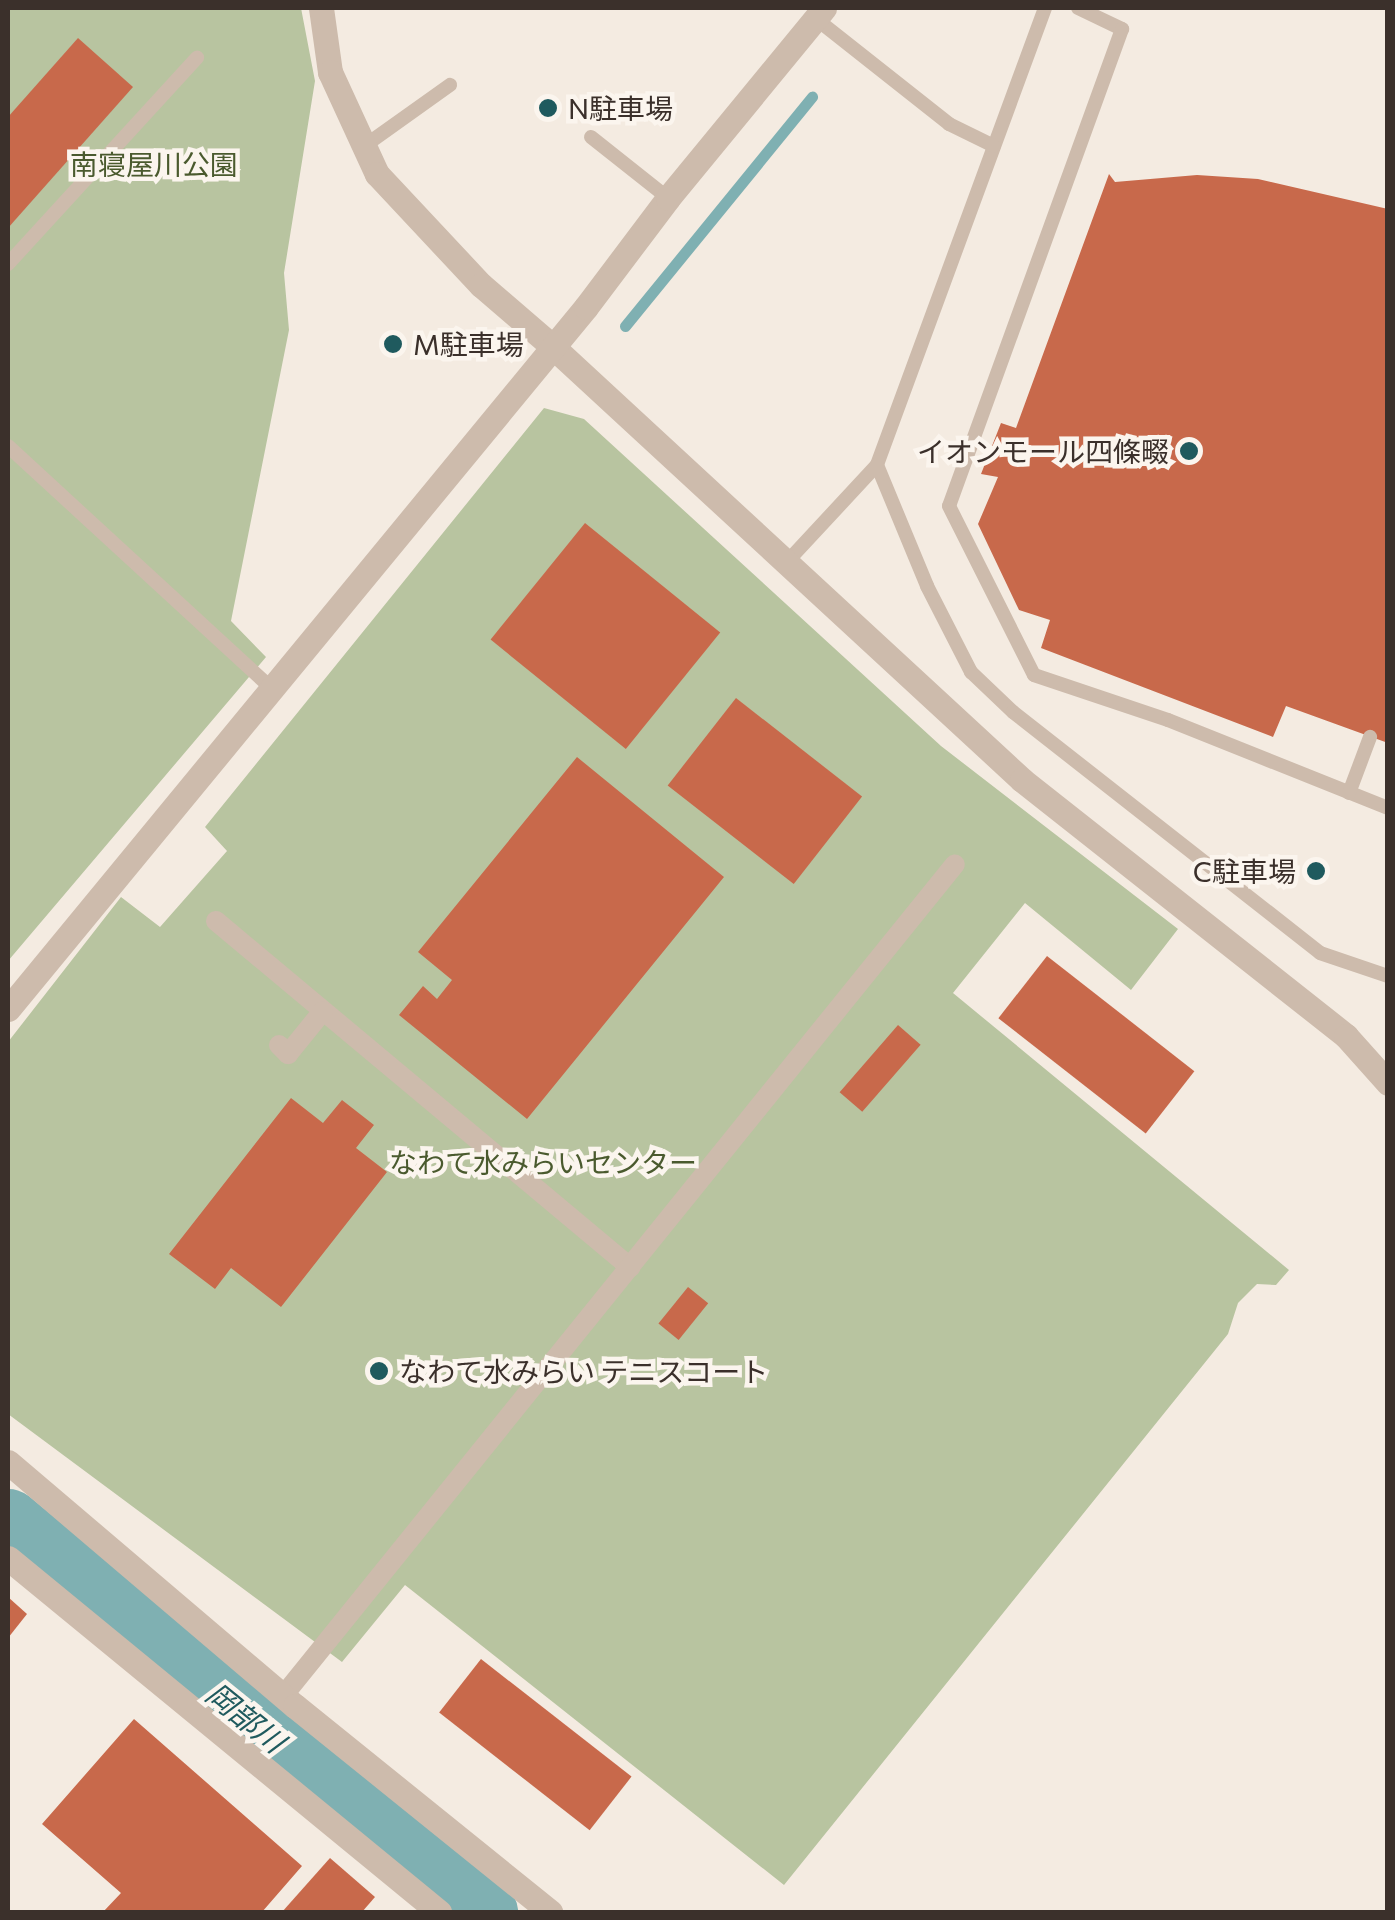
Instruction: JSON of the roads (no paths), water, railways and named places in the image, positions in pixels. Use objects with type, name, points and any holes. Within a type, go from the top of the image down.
[{"type":"street","points":[[321,8],[330,72],[362,148],[377,174],[421,226],[1022,780],[1346,1036],[1388,1083]]},
{"type":"street","points":[[8,1009],[552,347],[820,13]]},
{"type":"street","points":[[283,1696],[955,864]]},
{"type":"street","points":[[216,921],[630,1266]]},
{"type":"street","points":[[278,1045],[288,1054],[323,1011]]},
{"type":"street","points":[[8,1462],[283,1696],[550,1912]]},
{"type":"street","points":[[8,1558],[439,1912]]},
{"type":"lane","points":[[785,564],[877,464],[1045,8]]},
{"type":"lane","points":[[1078,8],[1122,29],[950,506],[1034,676],[1168,720],[1388,808]]},
{"type":"lane","points":[[820,13],[949,124],[994,146]]},
{"type":"lane","points":[[8,264],[197,58]]},
{"type":"lane","points":[[362,148],[450,85]]},
{"type":"lane","points":[[591,137],[668,198]]},
{"type":"lane","points":[[8,446],[272,688]]},
{"type":"lane","points":[[877,464],[927,586],[971,672],[1013,712],[1320,953],[1388,976]]},
{"type":"lane","points":[[1349,793],[1370,736]]},
{"type":"waterway","points":[[625,326],[812,97]]},
{"type":"waterway","name":"岡部川","points":[[8,1521],[485,1912]]},
{"type":"place","name":"N駐車場","points":[[548,108]]},
{"type":"place","name":"M駐車場","points":[[393,344]]},
{"type":"place","name":"イオンモール四條畷","points":[[1189,451]]},
{"type":"place","name":"C駐車場","points":[[1316,871]]},
{"type":"place","name":"なわて水みらい テニスコート","points":[[379,1371]]},
{"type":"park label","name":"南寝屋川公園","points":[[154,164]]},
{"type":"park label","name":"なわて水みらいセンター","points":[[543,1162]]}]
